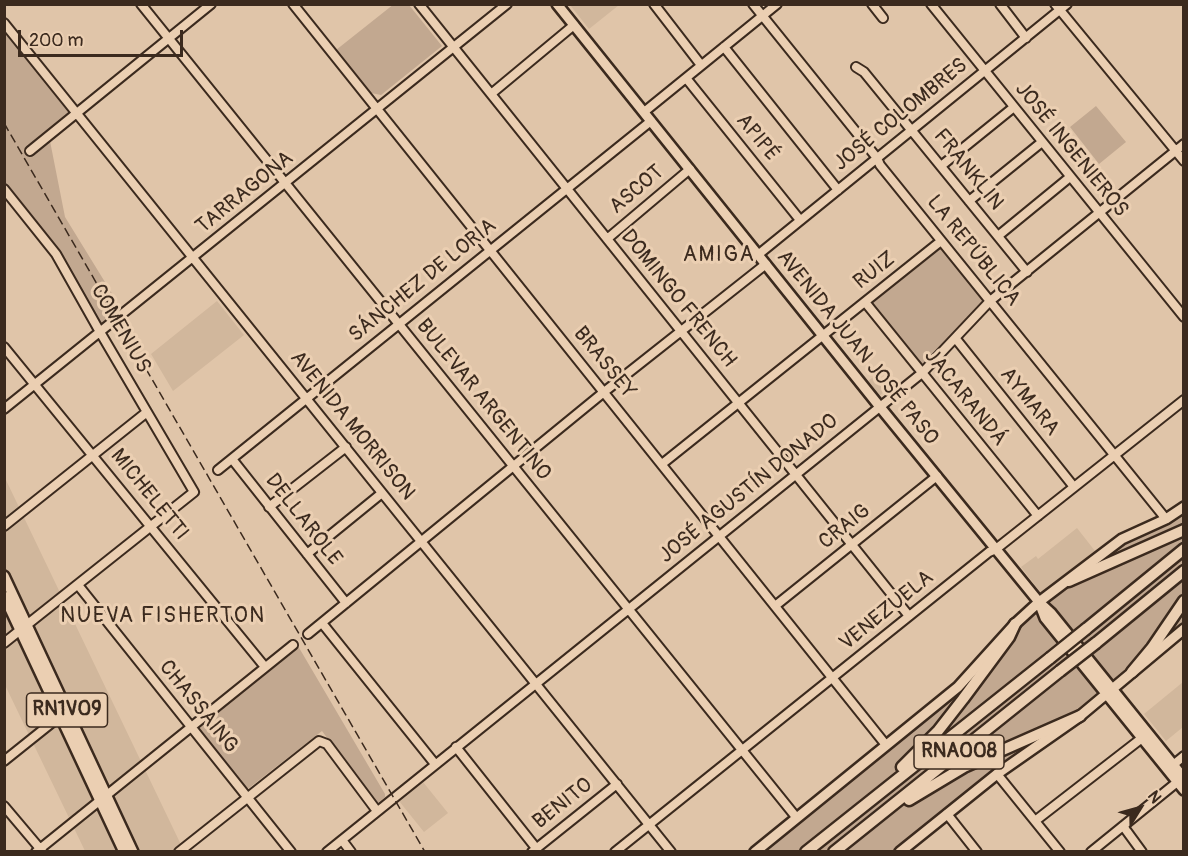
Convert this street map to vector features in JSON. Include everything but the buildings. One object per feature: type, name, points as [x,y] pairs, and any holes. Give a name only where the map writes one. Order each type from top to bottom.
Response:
[{"type":"highway","points":[[1069,581],[1184,530]]},
{"type":"highway","name":"RNA008","points":[[806,852],[1184,549]]},
{"type":"highway","name":"RNA008","points":[[834,852],[1184,571]]},
{"type":"highway","points":[[1132,672],[1152,648],[1184,601]]},
{"type":"highway","points":[[872,797],[938,731],[1001,647],[1015,624]]},
{"type":"highway","points":[[858,832],[964,767],[1080,716]]},
{"type":"main road","name":"AVENIDA JUAN JOSÉ PASO","points":[[557,4],[879,407],[1039,602],[1045,618],[1173,765],[1182,782]]},
{"type":"main road","points":[[755,852],[958,687],[1015,624],[1039,602],[1122,539],[1166,519],[1184,507]]},
{"type":"main road","name":"RN1V09","points":[[4,576],[24,628],[64,714],[103,797],[133,852]]},
{"type":"main road","name":"RN1V09","points":[[4,596],[24,628]]},
{"type":"main road","points":[[901,851],[997,774],[1080,716],[1184,629]]},
{"type":"main road","name":"AVENIDA JUAN JOSÉ PASO","points":[[1109,692],[1142,738],[1182,782]]},
{"type":"main road","name":"RN1V09","points":[[103,797],[124,852]]},
{"type":"street","name":"BULEVAR ARGENTINO","points":[[141,4],[796,817]]},
{"type":"street","points":[[30,151],[212,4]]},
{"type":"street","name":"BRASSEY","points":[[293,4],[886,745]]},
{"type":"street","name":"DOMINGO FRENCH","points":[[419,4],[909,616]]},
{"type":"street","name":"TARRAGONA","points":[[4,409],[507,4]]},
{"type":"street","points":[[654,4],[701,65]]},
{"type":"street","name":"LA REPÚBLICA","points":[[753,4],[1166,519]]},
{"type":"street","points":[[644,112],[777,4]]},
{"type":"street","points":[[872,4],[883,18]]},
{"type":"street","name":"JOSÉ INGENIEROS","points":[[931,4],[1184,317]]},
{"type":"street","points":[[1000,4],[1026,38]]},
{"type":"street","name":"JOSÉ COLOMBRES","points":[[759,254],[1026,38],[1058,7],[1067,4]]},
{"type":"street","points":[[1058,7],[1184,161]]},
{"type":"street","name":"AVENIDA MORRISON","points":[[4,23],[671,852]]},
{"type":"street","points":[[491,94],[574,25]]},
{"type":"street","points":[[724,47],[838,190]]},
{"type":"street","name":"FRANKLIN","points":[[856,66],[864,72],[1027,272]]},
{"type":"street","name":"APIPÉ","points":[[686,78],[800,220]]},
{"type":"street","points":[[941,166],[1014,107]]},
{"type":"street","name":"SÁNCHEZ DE LORIA","points":[[218,470],[651,121]]},
{"type":"street","points":[[969,201],[1042,142]]},
{"type":"street","name":"JOSÉ AGUSTÍN DONADO","points":[[327,852],[922,373],[990,301],[1184,144]]},
{"type":"street","name":"ASCOT","points":[[607,239],[690,169]]},
{"type":"street","points":[[998,236],[1070,177]]},
{"type":"street","name":"COMENIUS","points":[[4,189],[56,254],[194,492],[151,527]]},
{"type":"street","name":"RUIZ","points":[[662,464],[941,241]]},
{"type":"street","points":[[308,634],[604,392],[766,264]]},
{"type":"street","name":"JACARANDÁ","points":[[865,302],[1038,516]]},
{"type":"street","name":"AYMARA","points":[[956,339],[1074,487]]},
{"type":"street","name":"MICHELETTI","points":[[4,347],[265,667]]},
{"type":"street","name":"VENEZUELA","points":[[615,852],[989,552],[996,549],[1184,400]]},
{"type":"street","points":[[4,526],[147,412]]},
{"type":"street","points":[[269,507],[346,447]]},
{"type":"street","name":"DELLAROLE","points":[[232,459],[346,603]]},
{"type":"street","name":"CRAIG","points":[[775,606],[937,476]]},
{"type":"street","points":[[307,554],[382,493]]},
{"type":"street","points":[[4,643],[151,527]]},
{"type":"street","name":"CHASSAING","points":[[78,585],[291,852]]},
{"type":"street","points":[[322,623],[435,764]]},
{"type":"street","points":[[4,806],[39,851],[190,726],[293,645]]},
{"type":"street","points":[[4,761],[64,714]]},
{"type":"street","points":[[1035,821],[1142,738]]},
{"type":"street","points":[[179,852],[320,741],[327,744],[377,811]]},
{"type":"street","points":[[456,747],[534,850]]},
{"type":"street","points":[[1173,765],[1184,756]]},
{"type":"street","points":[[997,774],[1060,852]]},
{"type":"street","points":[[1091,852],[1182,782]]},
{"type":"street","name":"BENITO","points":[[534,850],[617,784]]},
{"type":"street","points":[[947,814],[977,852]]},
{"type":"street","points":[[1123,826],[1142,852]]},
{"type":"street","points":[[342,840],[351,852]]},
{"type":"shaded area","points":[[394,4],[409,5],[442,46],[381,95],[371,93],[336,50]]},
{"type":"shaded area","points":[[570,5],[619,5],[589,29]]},
{"type":"shaded area","points":[[5,23],[77,114],[49,136],[65,217],[124,313],[100,332],[56,254],[5,189]]},
{"type":"shaded area","points":[[1096,106],[1126,142],[1099,164],[1070,127]]},
{"type":"shaded area","points":[[939,246],[952,255],[985,298],[986,303],[925,366],[916,363],[872,308],[870,302]]},
{"type":"shaded area","points":[[217,301],[244,335],[173,391],[151,354]]},
{"type":"shaded area","points":[[876,375],[888,389],[879,396],[868,381]]},
{"type":"shaded area","name":"NUEVA FISHERTON","points":[[5,478],[184,851],[85,851],[5,685]]},
{"type":"shaded area","points":[[1183,507],[1183,629],[900,851],[755,852],[929,712],[1015,624],[1122,539]]},
{"type":"shaded area","points":[[1077,528],[1095,551],[1041,593],[1021,567],[1036,556],[1038,559]]},
{"type":"shaded area","points":[[298,646],[385,794],[379,802],[375,802],[322,731],[249,788],[246,788],[197,726]]},
{"type":"shaded area","points":[[1183,682],[1183,727],[1166,741],[1144,714]]},
{"type":"shaded area","points":[[423,782],[448,813],[424,832],[399,801]]},
{"type":"railway","points":[[4,123],[425,852]]},
{"type":"district","name":"AMIGA","points":[[719,255]]},
{"type":"district","name":"NUEVA FISHERTON","points":[[163,616]]}]
